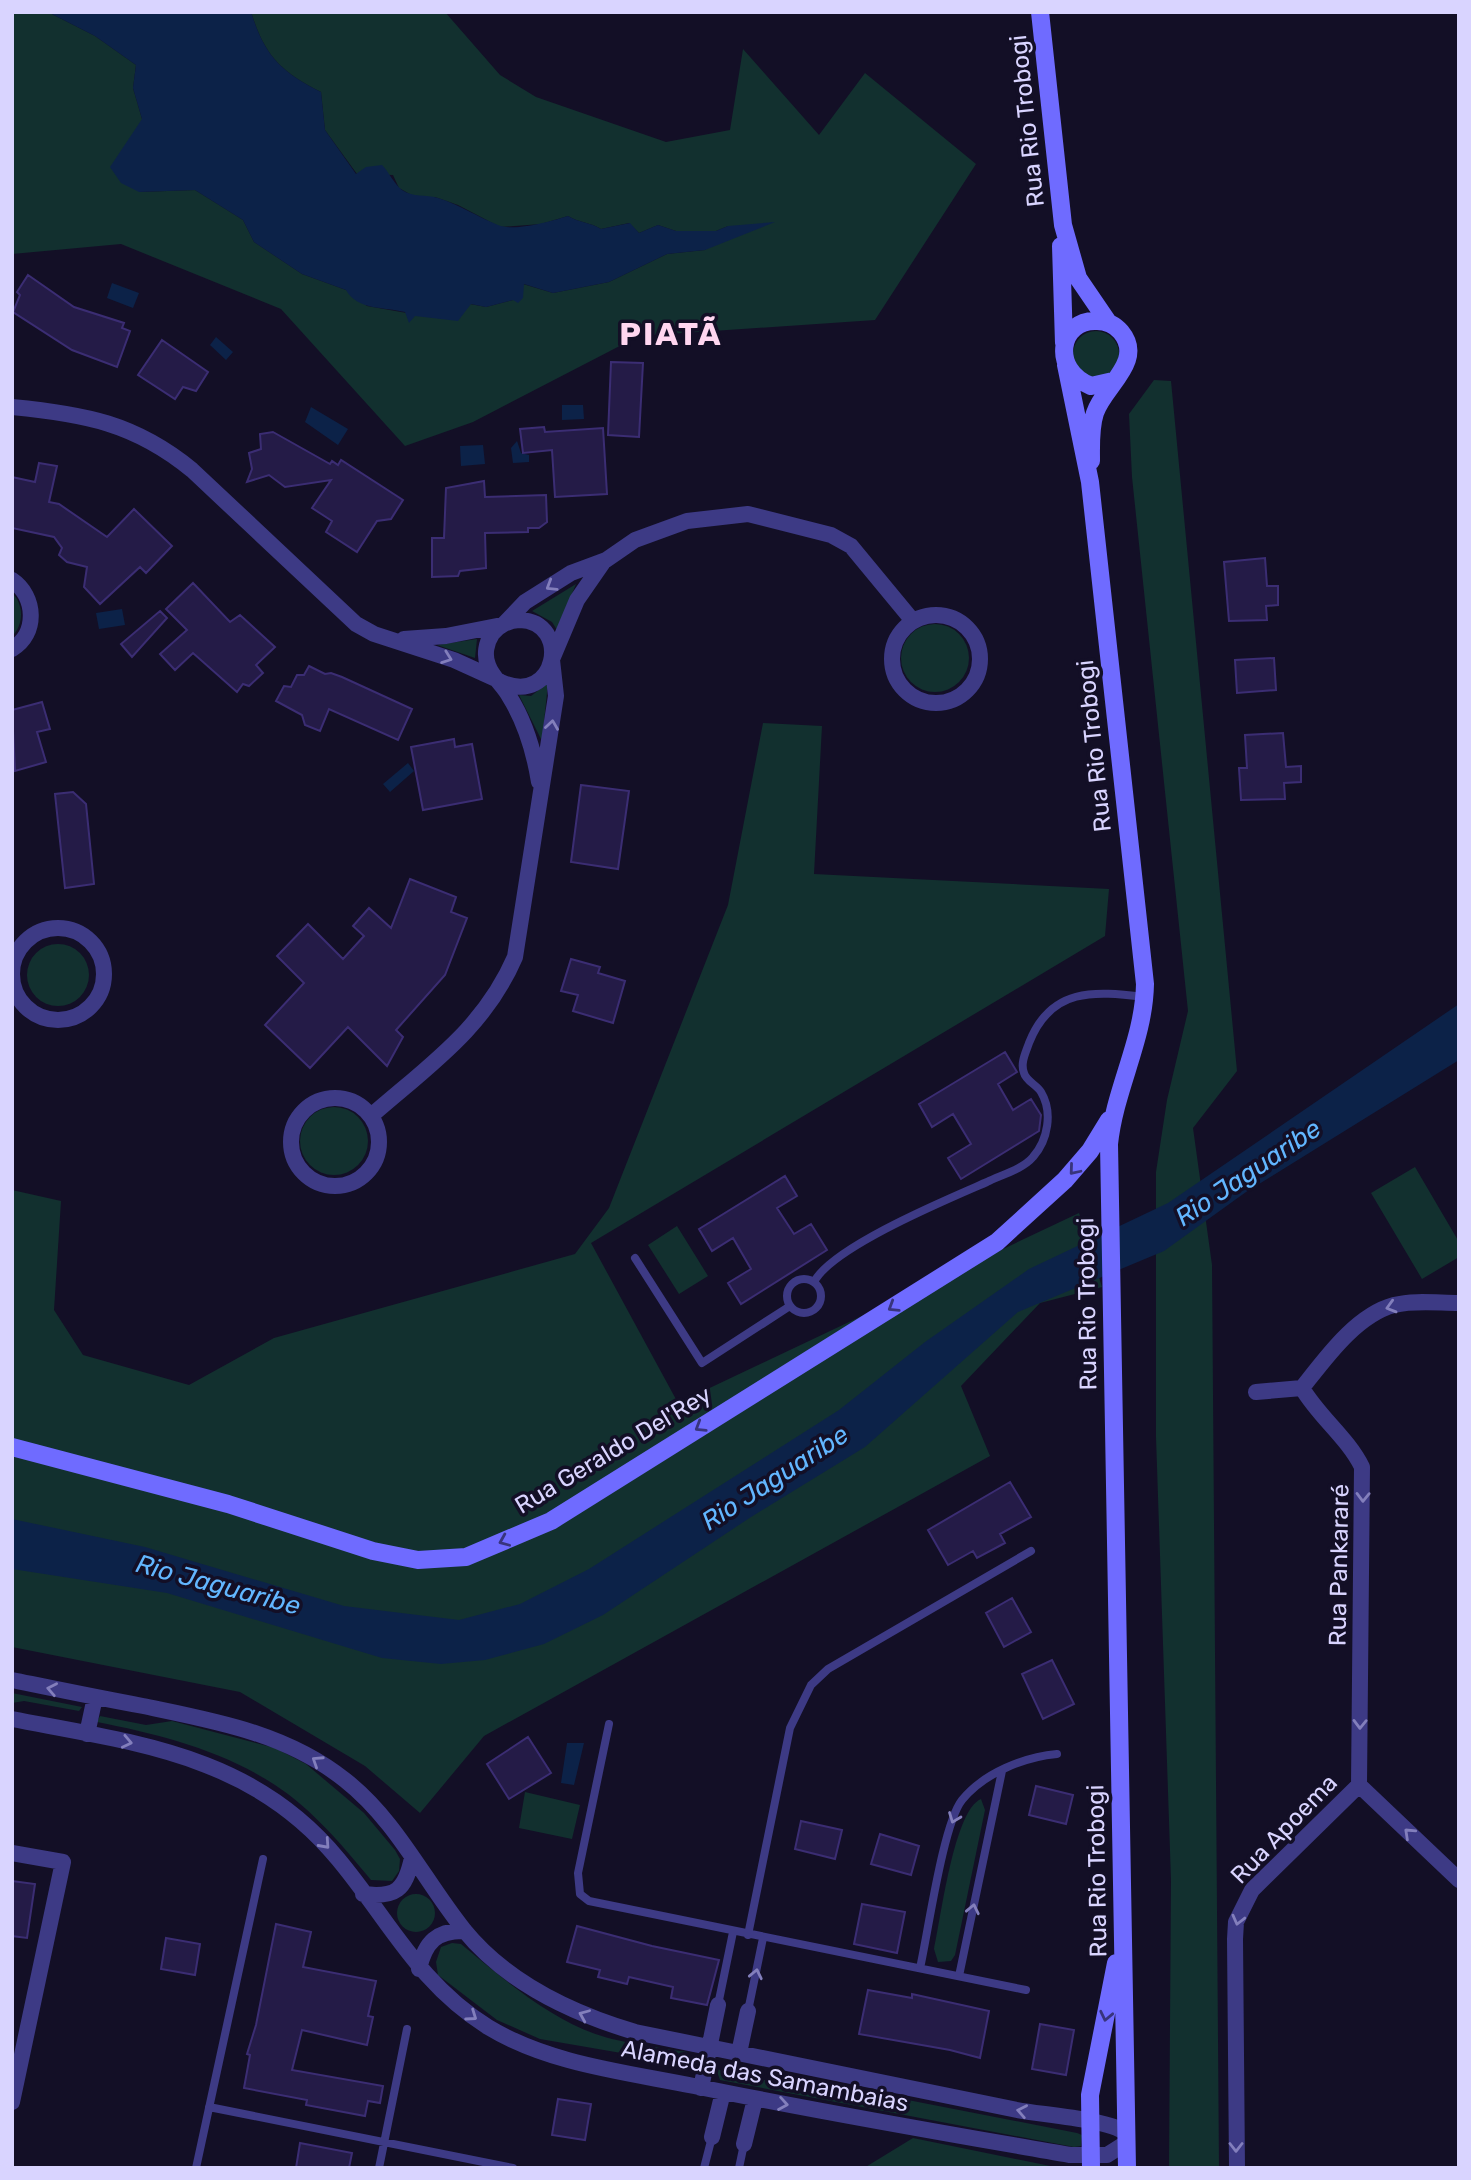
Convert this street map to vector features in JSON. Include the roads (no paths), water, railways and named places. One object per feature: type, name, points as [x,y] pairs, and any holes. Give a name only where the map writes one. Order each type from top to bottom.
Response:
[{"type":"main road","name":"Rua Rio Trobogi","points":[[1040,12],[1063,225],[1064,345]]},
{"type":"main road","name":"Rua Rio Trobogi","points":[[1063,225],[1078,278],[1108,323]]},
{"type":"main road","points":[[1095,320],[1108,323],[1122,333],[1129,352],[1121,374],[1112,381],[1091,386],[1071,375],[1066,365],[1064,345],[1070,333],[1081,324],[1095,320]]},
{"type":"main road","name":"Rua Rio Trobogi","points":[[1066,365],[1090,482],[1144,997],[1138,1036],[1112,1115],[1109,1205],[1126,2168]]},
{"type":"main road","name":"Rua Rio Trobogi","points":[[1090,482],[1094,415],[1112,381]]},
{"type":"main road","name":"Rua Geraldo Del'Rey","points":[[12,1447],[228,1504],[373,1551],[418,1560],[466,1557],[551,1521],[997,1242],[1065,1180],[1090,1151],[1112,1115]]},
{"type":"main road","points":[[1090,2162],[1089,2122],[1094,2072],[1123,1925]]},
{"type":"street","points":[[12,407],[81,415],[141,435],[167,450],[356,624],[373,634],[454,660],[499,681],[522,688],[532,685],[548,671],[577,600],[606,559]]},
{"type":"street","points":[[540,789],[531,742],[486,662],[486,652],[494,632],[525,602],[571,573],[606,559],[635,540],[687,521],[748,514],[780,520],[831,535],[851,546],[913,621]]},
{"type":"street","points":[[12,580],[29,599],[32,616],[28,633],[12,649]]},
{"type":"street","points":[[929,615],[946,615],[962,622],[974,635],[980,651],[980,669],[972,684],[960,696],[944,703],[926,702],[911,695],[899,683],[892,667],[893,649],[900,633],[913,621],[929,615]]},
{"type":"street","points":[[371,1116],[460,1038],[501,990],[515,957],[522,926],[540,789],[547,764],[556,695],[552,645],[539,626],[516,620],[446,636],[394,640]]},
{"type":"street","points":[[12,945],[61,928],[75,931],[87,938],[103,962],[102,991],[83,1013],[63,1020],[42,1018],[12,1009]]},
{"type":"street","points":[[33,936],[21,947],[14,962],[12,979],[22,1002],[42,1018]]},
{"type":"street","points":[[333,1098],[347,1100],[371,1116],[378,1136],[376,1157],[358,1180],[344,1185],[323,1184],[304,1174],[296,1162],[292,1133],[297,1120],[313,1105],[333,1098]]},
{"type":"street","points":[[1256,1392],[1302,1388],[1364,1321],[1378,1311],[1411,1303],[1459,1303]]},
{"type":"street","name":"Rua Pankararé","points":[[1302,1388],[1317,1412],[1354,1453],[1362,1467],[1359,1786]]},
{"type":"street","name":"Alameda das Samambaias","points":[[12,1681],[227,1723],[294,1746],[346,1780],[372,1805],[465,1931],[525,1983],[588,2018],[635,2032],[1114,2125],[1126,2138],[1107,2155],[1090,2162],[1070,2155],[701,2088],[561,2058],[525,2046],[490,2028],[459,2006],[419,1969],[318,1836],[292,1810],[262,1790],[230,1773],[194,1759],[12,1719]]},
{"type":"street","points":[[88,1734],[96,1697]]},
{"type":"street","name":"Rua Apoema","points":[[1237,2168],[1236,1922],[1252,1890],[1359,1786],[1459,1880]]},
{"type":"street","points":[[12,1853],[64,1862],[12,2102]]},
{"type":"street","points":[[363,1894],[389,1895],[397,1891],[409,1873],[412,1858]]},
{"type":"street","points":[[419,1969],[429,1942],[439,1934],[465,1931]]},
{"type":"street","points":[[701,2088],[718,2005]]},
{"type":"street","name":"Alameda das Samambaias","points":[[739,2053],[748,2011]]},
{"type":"street","points":[[712,2137],[723,2092]]},
{"type":"street","points":[[744,2144],[755,2099]]},
{"type":"lane","points":[[814,1282],[818,1273],[833,1261],[895,1223],[1033,1158],[1047,1131],[1048,1112],[1041,1092],[1024,1076],[1023,1065],[1031,1037],[1044,1015],[1066,998],[1081,995],[1144,997]]},
{"type":"lane","points":[[635,1258],[702,1363],[790,1306]]},
{"type":"lane","points":[[808,1279],[814,1282],[821,1293],[819,1306],[807,1313],[790,1306],[788,1293],[795,1282],[808,1279]]},
{"type":"lane","points":[[748,1935],[790,1728],[811,1685],[828,1669],[1031,1551]]},
{"type":"lane","points":[[609,1724],[578,1873],[580,1894],[600,1905],[1026,1990]]},
{"type":"lane","points":[[920,1968],[953,1816],[972,1790],[1002,1771],[1028,1758],[1057,1754]]},
{"type":"lane","points":[[959,1976],[1002,1771]]},
{"type":"lane","points":[[196,2168],[263,1859]]},
{"type":"lane","points":[[718,2005],[733,1932]]},
{"type":"lane","points":[[748,2011],[763,1938]]},
{"type":"lane","points":[[379,2168],[407,2029]]},
{"type":"lane","points":[[209,2107],[513,2168]]},
{"type":"lane","points":[[704,2168],[712,2137]]},
{"type":"lane","points":[[739,2168],[744,2144]]},
{"type":"water","points":[[48,12],[251,12],[262,40],[276,61],[295,77],[321,92],[325,130],[356,174],[366,167],[382,165],[402,190],[446,201],[498,225],[523,227],[568,216],[601,229],[630,223],[639,233],[658,225],[676,231],[716,231],[728,226],[775,222],[705,250],[667,254],[609,282],[553,293],[524,284],[523,298],[518,303],[513,300],[486,307],[471,304],[458,321],[415,316],[409,323],[405,312],[372,307],[357,301],[346,290],[302,274],[254,242],[243,220],[195,190],[139,192],[121,183],[110,167],[142,119],[133,88],[136,65],[95,36]]},
{"type":"water","points":[[112,283],[139,293],[133,308],[107,298]]},
{"type":"water","points":[[216,337],[233,352],[226,360],[210,345]]},
{"type":"water","points":[[562,405],[583,405],[584,419],[562,420]]},
{"type":"water","points":[[311,407],[348,429],[338,445],[305,422]]},
{"type":"water","points":[[517,441],[521,453],[529,455],[529,462],[513,463],[511,448]]},
{"type":"water","points":[[483,445],[485,464],[461,466],[460,446]]},
{"type":"water","points":[[122,609],[125,625],[99,629],[96,613]]},
{"type":"water","points":[[408,763],[414,771],[390,792],[383,784]]},
{"type":"water","name":"Rio Jaguaribe","points":[[1459,1004],[1459,1060],[1246,1192],[1164,1251],[1018,1312],[865,1447],[751,1517],[603,1615],[544,1644],[485,1660],[441,1664],[382,1658],[167,1593],[12,1569],[12,1519],[145,1547],[344,1606],[459,1620],[520,1604],[589,1569],[839,1410],[925,1342],[1029,1269],[1168,1203]]},
{"type":"water","points":[[567,1743],[584,1743],[574,1785],[561,1783]]},
{"type":"district","name":"PIATÃ","points":[[671,334]]}]
